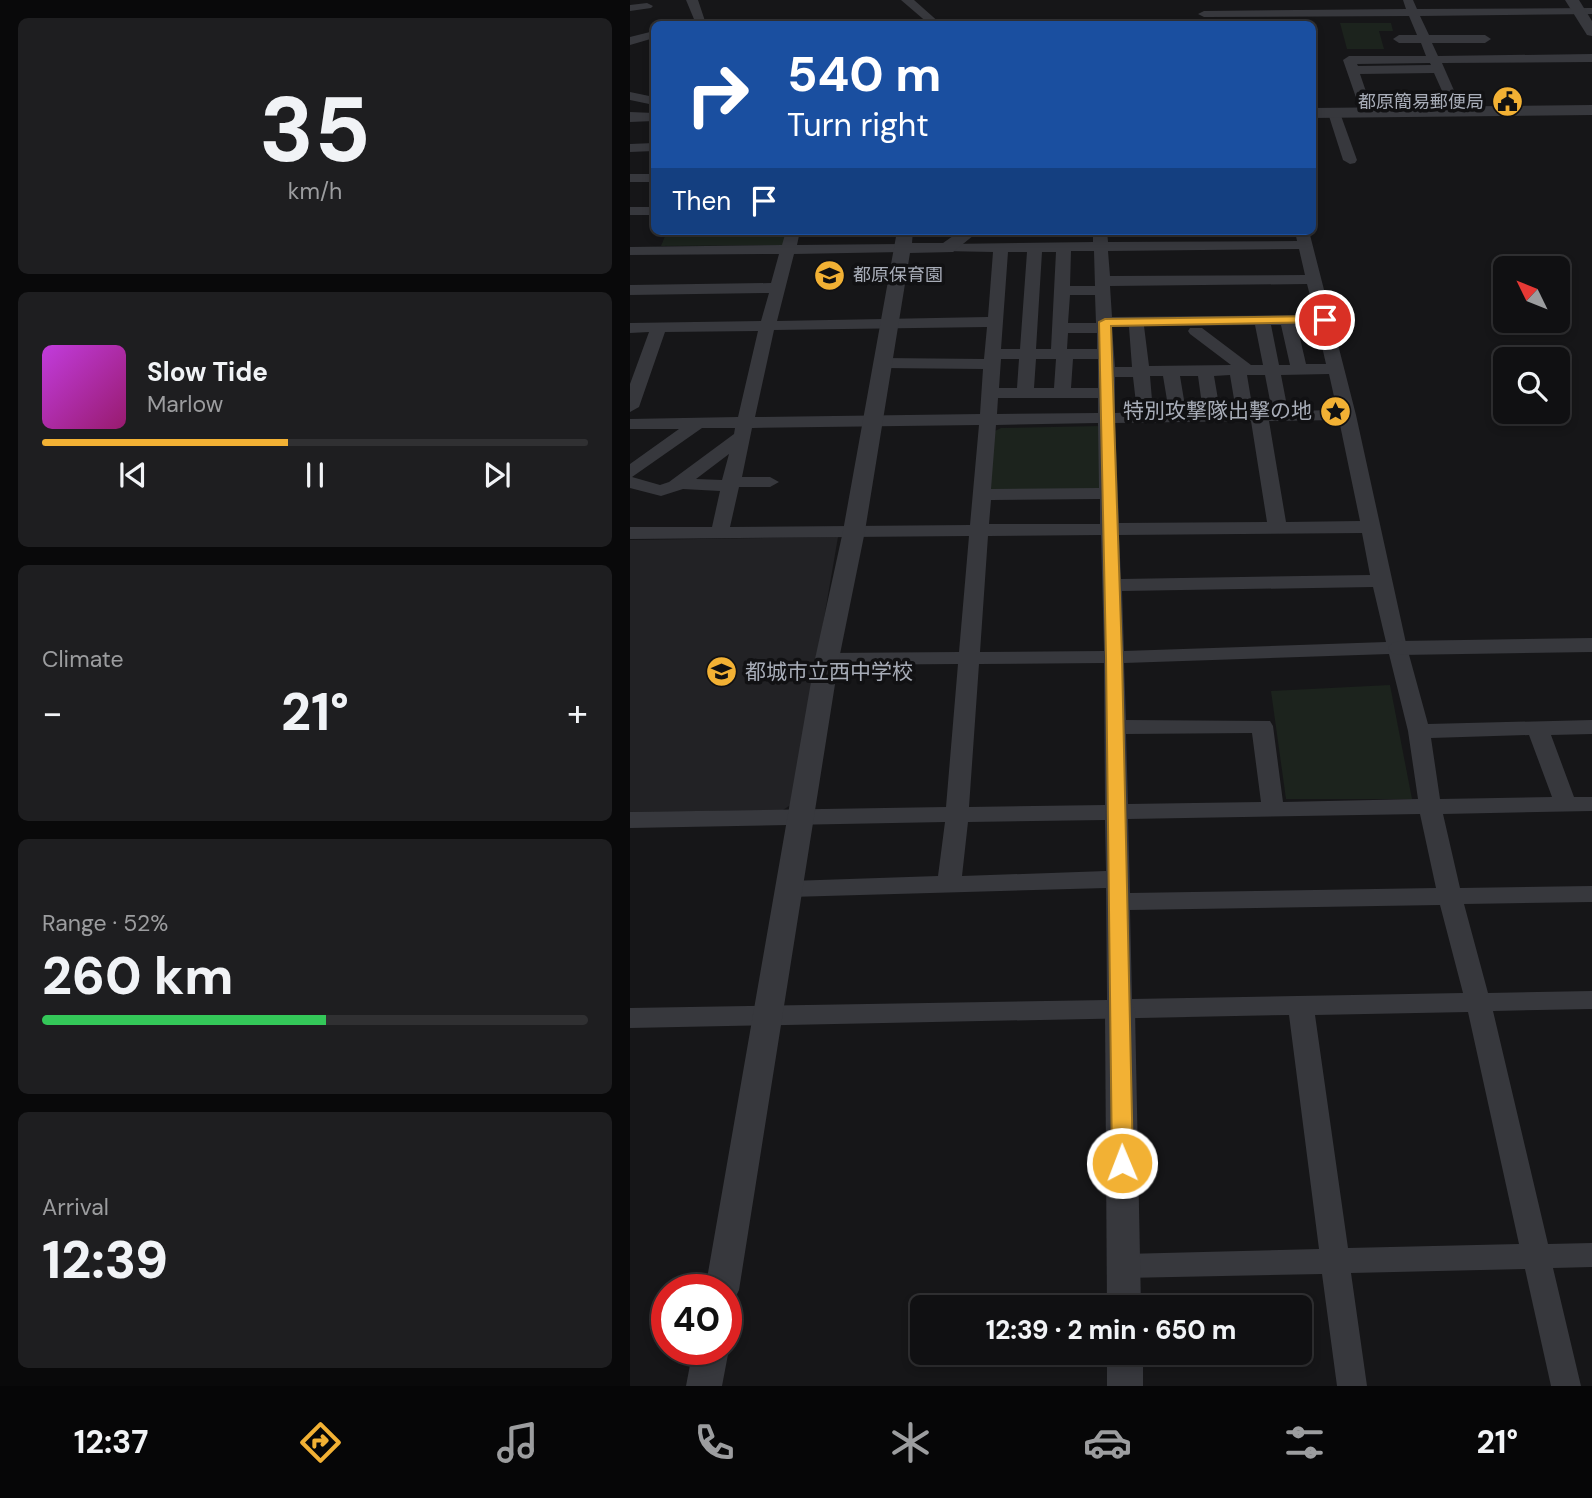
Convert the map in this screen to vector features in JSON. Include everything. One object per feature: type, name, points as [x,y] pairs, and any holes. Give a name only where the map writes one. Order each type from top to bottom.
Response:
[{"type":"street","points":[[692,0],[700,21]]},
{"type":"street","points":[[908,0],[932,21]]},
{"type":"street","points":[[1252,0],[1256,17]]},
{"type":"street","points":[[1204,14],[1256,17],[1463,2]]},
{"type":"street","points":[[1410,5],[1581,8],[1592,32]]},
{"type":"street","points":[[1410,5],[1457,111]]},
{"type":"street","points":[[630,8],[647,6]]},
{"type":"street","points":[[630,41],[651,36]]},
{"type":"street","points":[[1398,40],[1485,38]]},
{"type":"street","points":[[1367,112],[1349,60],[1435,64],[1592,58]]},
{"type":"street","points":[[630,96],[651,99]]},
{"type":"street","points":[[1316,113],[1592,110]]},
{"type":"street","points":[[1334,113],[1350,160]]},
{"type":"street","points":[[630,117],[651,117]]},
{"type":"street","points":[[632,151],[651,148]]},
{"type":"street","points":[[630,178],[651,178]]},
{"type":"street","points":[[630,211],[651,211]]},
{"type":"street","points":[[653,250],[659,235]]},
{"type":"street","points":[[720,531],[767,327],[792,235]]},
{"type":"street","points":[[947,248],[965,235]]},
{"type":"street","points":[[1067,235],[1092,249]]},
{"type":"street","points":[[1098,235],[1092,249],[1103,286],[1107,393],[1112,414],[1109,493],[1124,1295]]},
{"type":"street","points":[[630,251],[787,250],[904,239],[947,248],[1092,249],[1204,240],[1303,238],[1346,409],[1368,527],[1419,731],[1430,807],[1450,897],[1478,1002],[1566,1386]]},
{"type":"street","points":[[725,1274],[766,1016],[782,945],[827,660],[854,531],[904,239]]},
{"type":"street","points":[[1001,249],[1017,268],[1010,318],[1029,354],[1025,393]]},
{"type":"street","points":[[949,885],[993,359],[1010,318],[1017,268],[1035,249]]},
{"type":"street","points":[[1062,393],[1060,322],[1064,249]]},
{"type":"street","points":[[1017,268],[1063,268]]},
{"type":"street","points":[[1015,291],[1103,286],[1180,287],[1314,279]]},
{"type":"street","points":[[630,290],[778,288]]},
{"type":"street","points":[[630,328],[891,324],[1010,318],[1105,325],[1136,322],[1189,326],[1262,320],[1325,320]]},
{"type":"street","points":[[1262,320],[1280,410]]},
{"type":"street","points":[[1288,320],[1299,369]]},
{"type":"street","points":[[1136,322],[1145,412]]},
{"type":"street","points":[[1189,326],[1243,370],[1277,527]]},
{"type":"street","points":[[1189,326],[1212,412]]},
{"type":"street","points":[[630,407],[637,371],[659,328]]},
{"type":"street","points":[[883,363],[993,359],[1029,354],[1106,354]]},
{"type":"street","points":[[1107,372],[1335,369]]},
{"type":"street","points":[[1171,371],[1177,412]]},
{"type":"street","points":[[990,393],[1107,393]]},
{"type":"street","points":[[630,424],[697,424],[745,429],[872,420],[988,419],[1145,412],[1251,413],[1285,407],[1346,409]]},
{"type":"street","points":[[1112,414],[1346,409]]},
{"type":"street","points":[[630,472],[639,457],[697,424]]},
{"type":"street","points":[[674,487],[745,429]]},
{"type":"street","points":[[630,482],[661,491],[681,484],[770,482]]},
{"type":"street","points":[[981,495],[1109,493]]},
{"type":"street","points":[[630,533],[1368,527]]},
{"type":"street","points":[[1112,585],[1382,581]]},
{"type":"street","points":[[827,660],[1114,657],[1592,645]]},
{"type":"street","points":[[1115,727],[1262,726],[1273,808]]},
{"type":"street","points":[[1419,731],[1592,727]]},
{"type":"street","points":[[1538,729],[1566,804]]},
{"type":"street","points":[[630,820],[1592,804]]},
{"type":"street","points":[[790,889],[949,885],[1450,897],[1592,894]]},
{"type":"street","points":[[630,1018],[1592,1000]]},
{"type":"street","points":[[1301,1006],[1352,1386]]},
{"type":"street","points":[[1124,1266],[1592,1255]]},
{"type":"street","points":[[704,1386],[708,1365]]},
{"type":"street","points":[[1125,1365],[1125,1386]]},
{"type":"shaded area","points":[[1340,23],[1391,23],[1393,31],[1379,31],[1384,49],[1347,49]]},
{"type":"shaded area","points":[[665,235],[787,235],[784,245],[661,246]]},
{"type":"shaded area","points":[[1101,426],[1103,491],[990,493],[993,432],[1001,428]]},
{"type":"shaded area","name":"都城市立西中学校","points":[[838,537],[792,804],[783,810],[630,812],[630,540]]},
{"type":"shaded area","points":[[1390,685],[1412,799],[1286,799],[1271,691]]},
{"type":"place","name":"都原簡易郵便局","points":[[1507,102]]},
{"type":"place","name":"都原保育園","points":[[830,275]]},
{"type":"place","name":"特別攻撃隊出撃の地","points":[[1335,411]]},
{"type":"place","name":"都城市立西中学校","points":[[722,672]]},
{"type":"route","points":[[1122,1163],[1114,657],[1105,322],[1325,320]]}]
